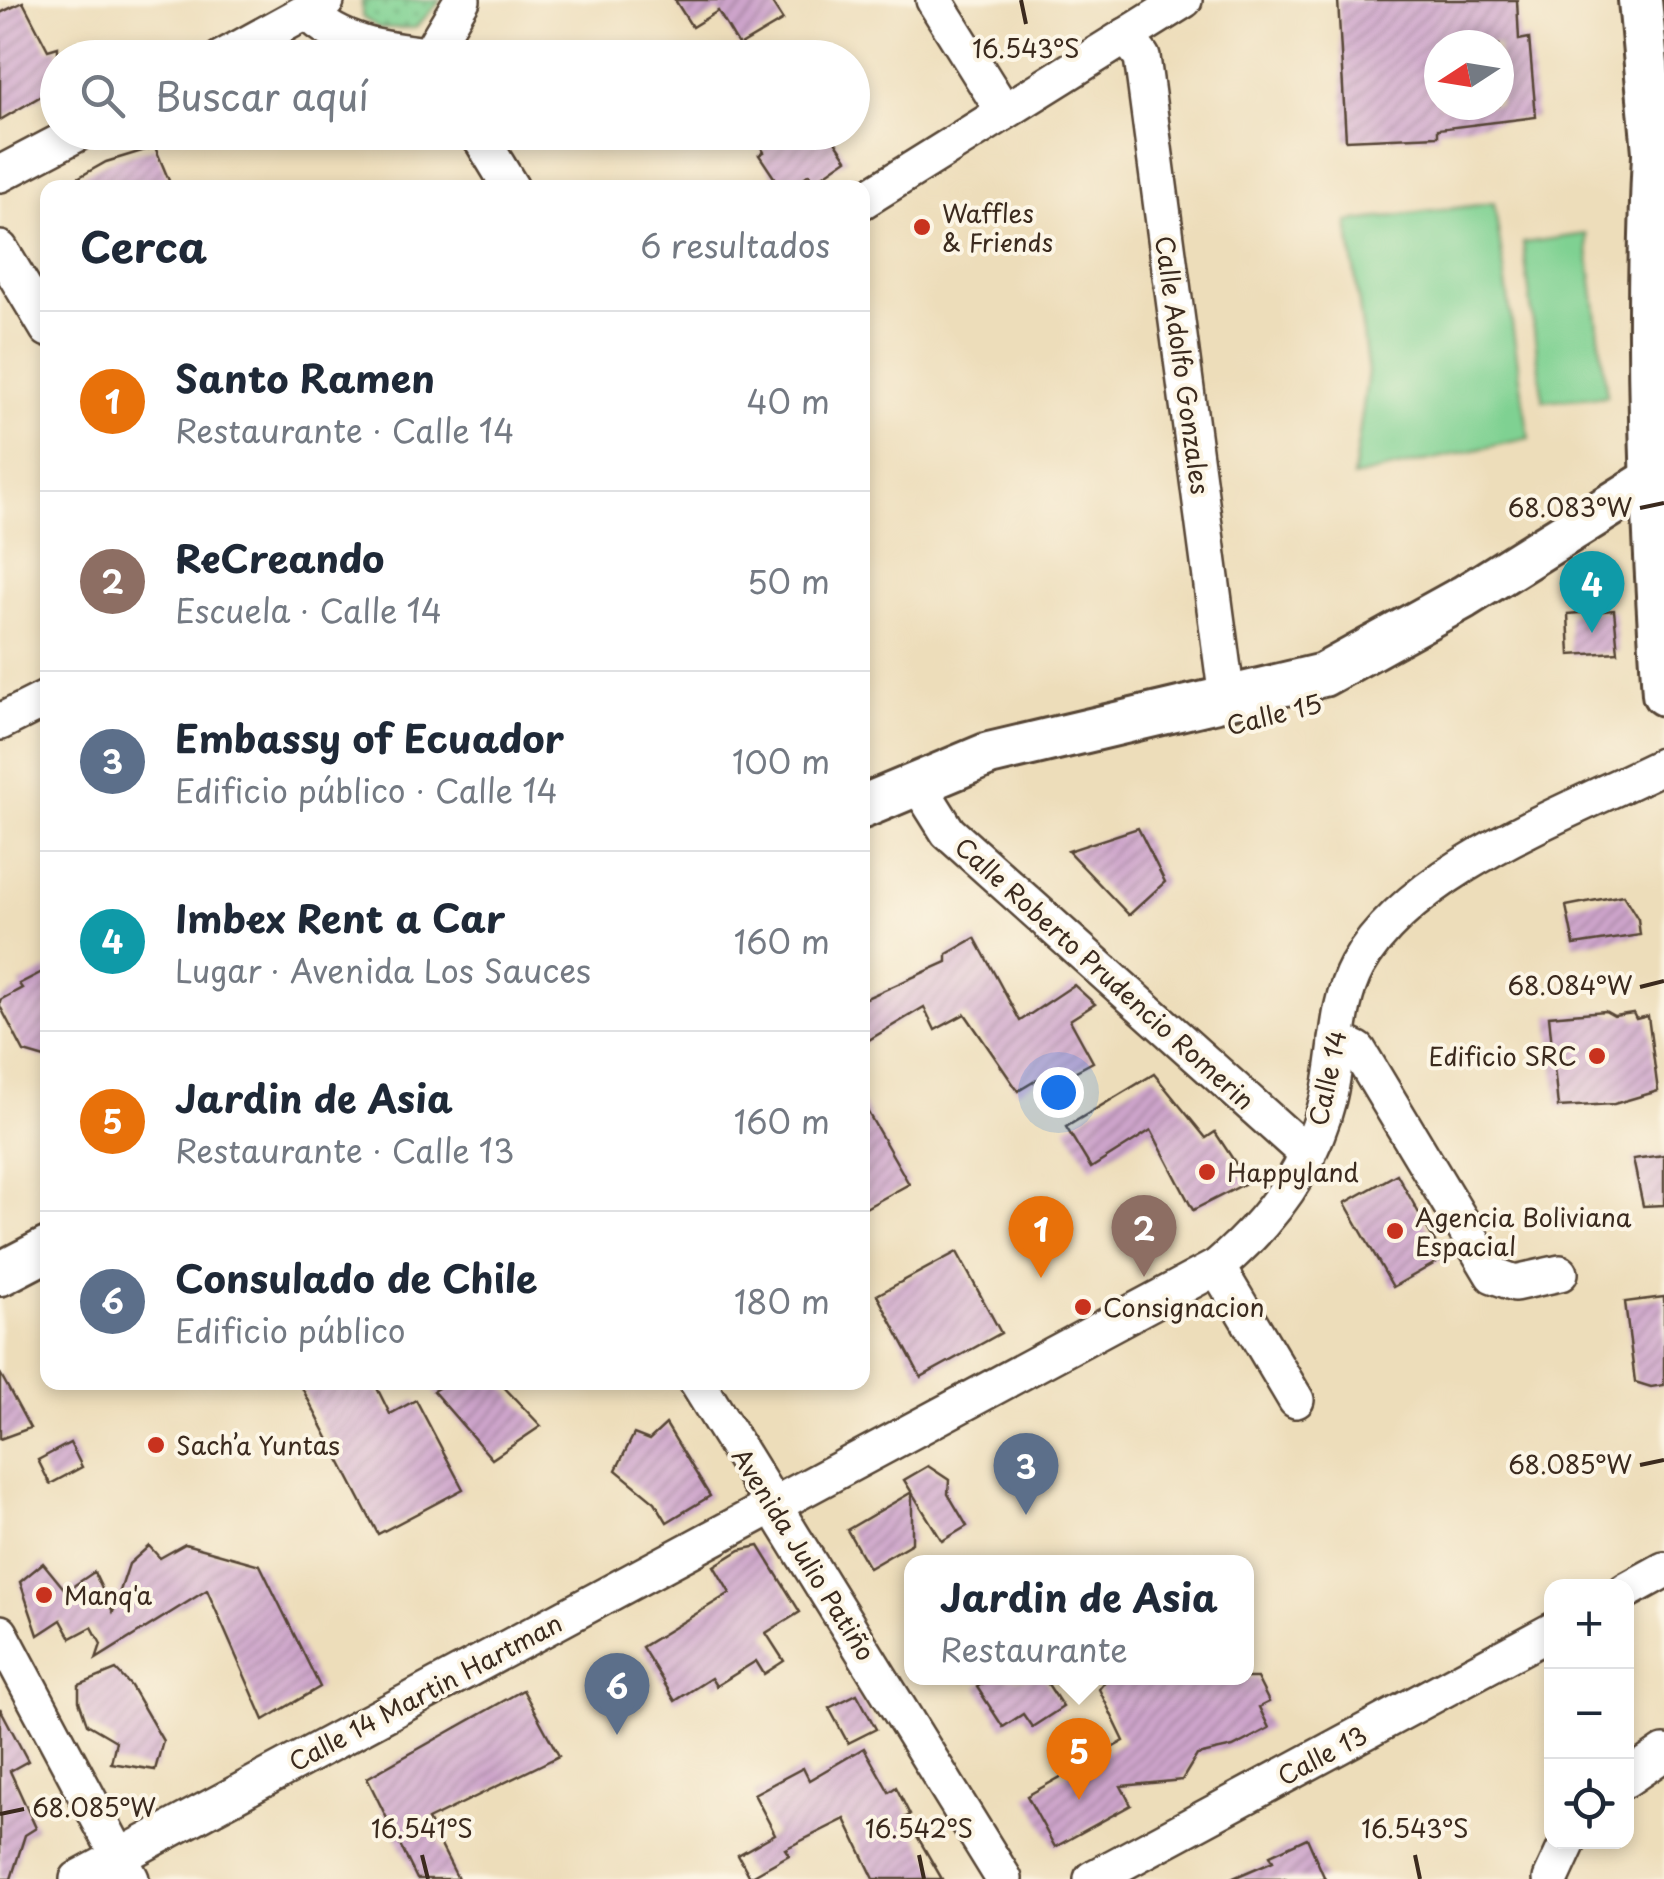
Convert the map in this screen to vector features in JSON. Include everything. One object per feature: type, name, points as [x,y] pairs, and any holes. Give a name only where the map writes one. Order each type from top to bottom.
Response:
[{"type":"street","points":[[439,40],[462,0]]},
{"type":"street","points":[[934,0],[1004,112]]},
{"type":"street","points":[[870,197],[1184,0]]},
{"type":"street","points":[[1640,0],[1664,240]]},
{"type":"street","points":[[255,40],[318,6],[327,32],[356,40]]},
{"type":"street","name":"Calle Adolfo Gonzales","points":[[1126,36],[1142,57],[1230,712]]},
{"type":"street","points":[[0,174],[46,150]]},
{"type":"street","points":[[488,150],[506,180]]},
{"type":"street","points":[[1654,155],[1646,302],[1658,494],[1664,694]]},
{"type":"street","points":[[0,249],[40,316]]},
{"type":"street","name":"Calle 15","points":[[870,828],[922,792],[988,754],[1230,712],[1303,710],[1370,683],[1658,494]]},
{"type":"street","points":[[0,722],[40,702]]},
{"type":"street","name":"Calle 14","points":[[774,1505],[1217,1266],[1250,1239],[1308,1155],[1328,1099],[1343,1002],[1356,967],[1378,935],[1412,900],[1473,860],[1664,765]]},
{"type":"street","name":"Calle 15","points":[[870,804],[922,792]]},
{"type":"street","name":"Calle Roberto Prudencio Romerin","points":[[922,792],[948,832],[1308,1155]]},
{"type":"street","points":[[1337,1040],[1358,1050],[1492,1276],[1515,1282],[1560,1272]]},
{"type":"street","points":[[0,1248],[40,1228]]},
{"type":"street","points":[[0,1274],[40,1253]]},
{"type":"street","points":[[1217,1266],[1296,1400]]},
{"type":"street","name":"Avenida Julio Patiño","points":[[702,1390],[1004,1879]]},
{"type":"street","name":"Calle 14 Martin Hartman","points":[[78,1879],[125,1868],[774,1505]]},
{"type":"street","points":[[1634,1587],[1664,1570]]},
{"type":"street","points":[[0,1633],[125,1868]]},
{"type":"street","name":"Calle 13","points":[[1092,1879],[1544,1635]]},
{"type":"street","points":[[1634,1774],[1664,1754]]},
{"type":"street","points":[[1552,1879],[1565,1849]]},
{"type":"green space","points":[[362,0],[441,0],[415,28],[379,28],[362,17]]},
{"type":"green space","points":[[1494,203],[1529,438],[1353,477],[1368,372],[1348,222]]},
{"type":"green space","points":[[1586,234],[1607,396],[1543,401],[1523,243]]},
{"type":"building","points":[[675,0],[770,0],[783,20],[749,40],[735,40],[718,11],[692,27]]},
{"type":"building","points":[[1338,0],[1517,0],[1519,40],[1529,38],[1536,117],[1514,120],[1514,30],[1424,30],[1424,120],[1512,120],[1438,129],[1438,136],[1346,140]]},
{"type":"building","points":[[23,2],[43,40],[40,97],[0,120],[0,13]]},
{"type":"building","points":[[156,150],[169,180],[74,180],[106,162]]},
{"type":"building","points":[[841,150],[847,159],[817,180],[809,174],[801,180],[776,180],[759,155]]},
{"type":"building","points":[[1614,610],[1618,652],[1570,655],[1568,614]]},
{"type":"building","points":[[1138,828],[1165,882],[1129,915],[1068,851]]},
{"type":"building","points":[[1623,895],[1638,919],[1640,935],[1574,945],[1566,906]]},
{"type":"building","points":[[975,938],[1020,1021],[1074,985],[1095,1004],[1070,1020],[1093,1062],[1055,1082],[1045,1075],[1018,1091],[965,1014],[935,1030],[924,1007],[870,1039],[870,996],[947,962],[947,954]]},
{"type":"building","points":[[40,973],[40,1057],[24,1052],[0,1006],[0,1000],[22,988],[19,984]]},
{"type":"building","name":"Edificio SRC","points":[[1605,1011],[1614,1016],[1633,1013],[1636,1019],[1648,1016],[1658,1091],[1614,1104],[1558,1107],[1549,1016]]},
{"type":"building","points":[[1154,1074],[1206,1138],[1215,1132],[1248,1182],[1193,1210],[1151,1130],[1091,1168],[1066,1127]]},
{"type":"building","points":[[870,1116],[909,1184],[870,1206]]},
{"type":"building","points":[[1664,1155],[1664,1205],[1643,1206],[1633,1159]]},
{"type":"building","name":"Agencia Boliviana Espacial","points":[[1397,1174],[1444,1258],[1393,1287],[1345,1203]]},
{"type":"building","points":[[957,1252],[1001,1333],[921,1377],[877,1295]]},
{"type":"building","points":[[1664,1297],[1664,1385],[1651,1387],[1635,1382],[1625,1302]]},
{"type":"building","points":[[0,1373],[30,1428],[0,1439]]},
{"type":"building","points":[[303,1390],[378,1390],[390,1414],[416,1400],[463,1489],[378,1534]]},
{"type":"building","points":[[507,1390],[541,1426],[492,1459],[433,1391]]},
{"type":"building","points":[[666,1424],[710,1496],[667,1522],[655,1502],[616,1470],[634,1434],[649,1440]]},
{"type":"building","points":[[70,1443],[82,1467],[50,1484],[38,1460]]},
{"type":"building","points":[[928,1466],[949,1480],[948,1494],[967,1526],[942,1541],[904,1480]]},
{"type":"building","points":[[912,1492],[912,1543],[869,1568],[847,1530]]},
{"type":"building","points":[[185,1544],[260,1565],[320,1687],[264,1720],[207,1590],[96,1659],[101,1644],[92,1627],[71,1638],[61,1620],[38,1635],[20,1582],[43,1563],[66,1591],[94,1572],[113,1612],[129,1564],[149,1546],[160,1558]]},
{"type":"building","points":[[759,1546],[800,1612],[766,1633],[784,1661],[764,1674],[756,1661],[716,1686],[711,1678],[675,1701],[642,1647],[730,1593],[714,1566],[740,1550]]},
{"type":"building","points":[[116,1670],[131,1686],[163,1741],[155,1770],[111,1763],[116,1741],[87,1724],[79,1701],[79,1685]]},
{"type":"building","points":[[1257,1678],[1269,1702],[1259,1707],[1269,1728],[1233,1747],[1197,1755],[1182,1780],[1121,1786],[1131,1805],[1055,1847],[1027,1796],[1124,1741],[1099,1689],[1102,1685],[1254,1685]]},
{"type":"building","points":[[1049,1685],[1063,1707],[1032,1727],[1023,1714],[1003,1727],[977,1687]]},
{"type":"building","points":[[523,1690],[559,1756],[428,1820],[458,1879],[417,1879],[367,1778]]},
{"type":"building","points":[[857,1694],[876,1729],[848,1743],[829,1708]]},
{"type":"building","points":[[0,1708],[28,1761],[10,1771],[36,1828],[25,1835],[11,1879],[0,1879]]},
{"type":"building","points":[[864,1748],[889,1792],[896,1787],[910,1815],[906,1817],[942,1879],[874,1879],[845,1819],[785,1849],[789,1855],[750,1877],[738,1855],[775,1834],[754,1794],[803,1768],[809,1780]]},
{"type":"building","points":[[1307,1838],[1325,1879],[1231,1879],[1273,1861],[1270,1855]]},
{"type":"place","name":"Waffles & Friends","points":[[922,227]]},
{"type":"place","name":"Imbex Rent a Car","points":[[1592,633]]},
{"type":"place","name":"Edificio SRC","points":[[1597,1056]]},
{"type":"place","name":"Happyland","points":[[1207,1172]]},
{"type":"place","name":"Agencia Boliviana Espacial","points":[[1395,1231]]},
{"type":"place","name":"ReCreando","points":[[1144,1277]]},
{"type":"place","name":"Santo Ramen","points":[[1041,1278]]},
{"type":"place","name":"Consignacion","points":[[1083,1307]]},
{"type":"place","name":"Sach’a Yuntas","points":[[156,1445]]},
{"type":"place","name":"Embassy of Ecuador","points":[[1026,1515]]},
{"type":"place","name":"Manq'a","points":[[44,1595]]},
{"type":"place","name":"Consulado de Chile","points":[[617,1735]]},
{"type":"place","name":"Jardin de Asia","points":[[1079,1800]]}]
